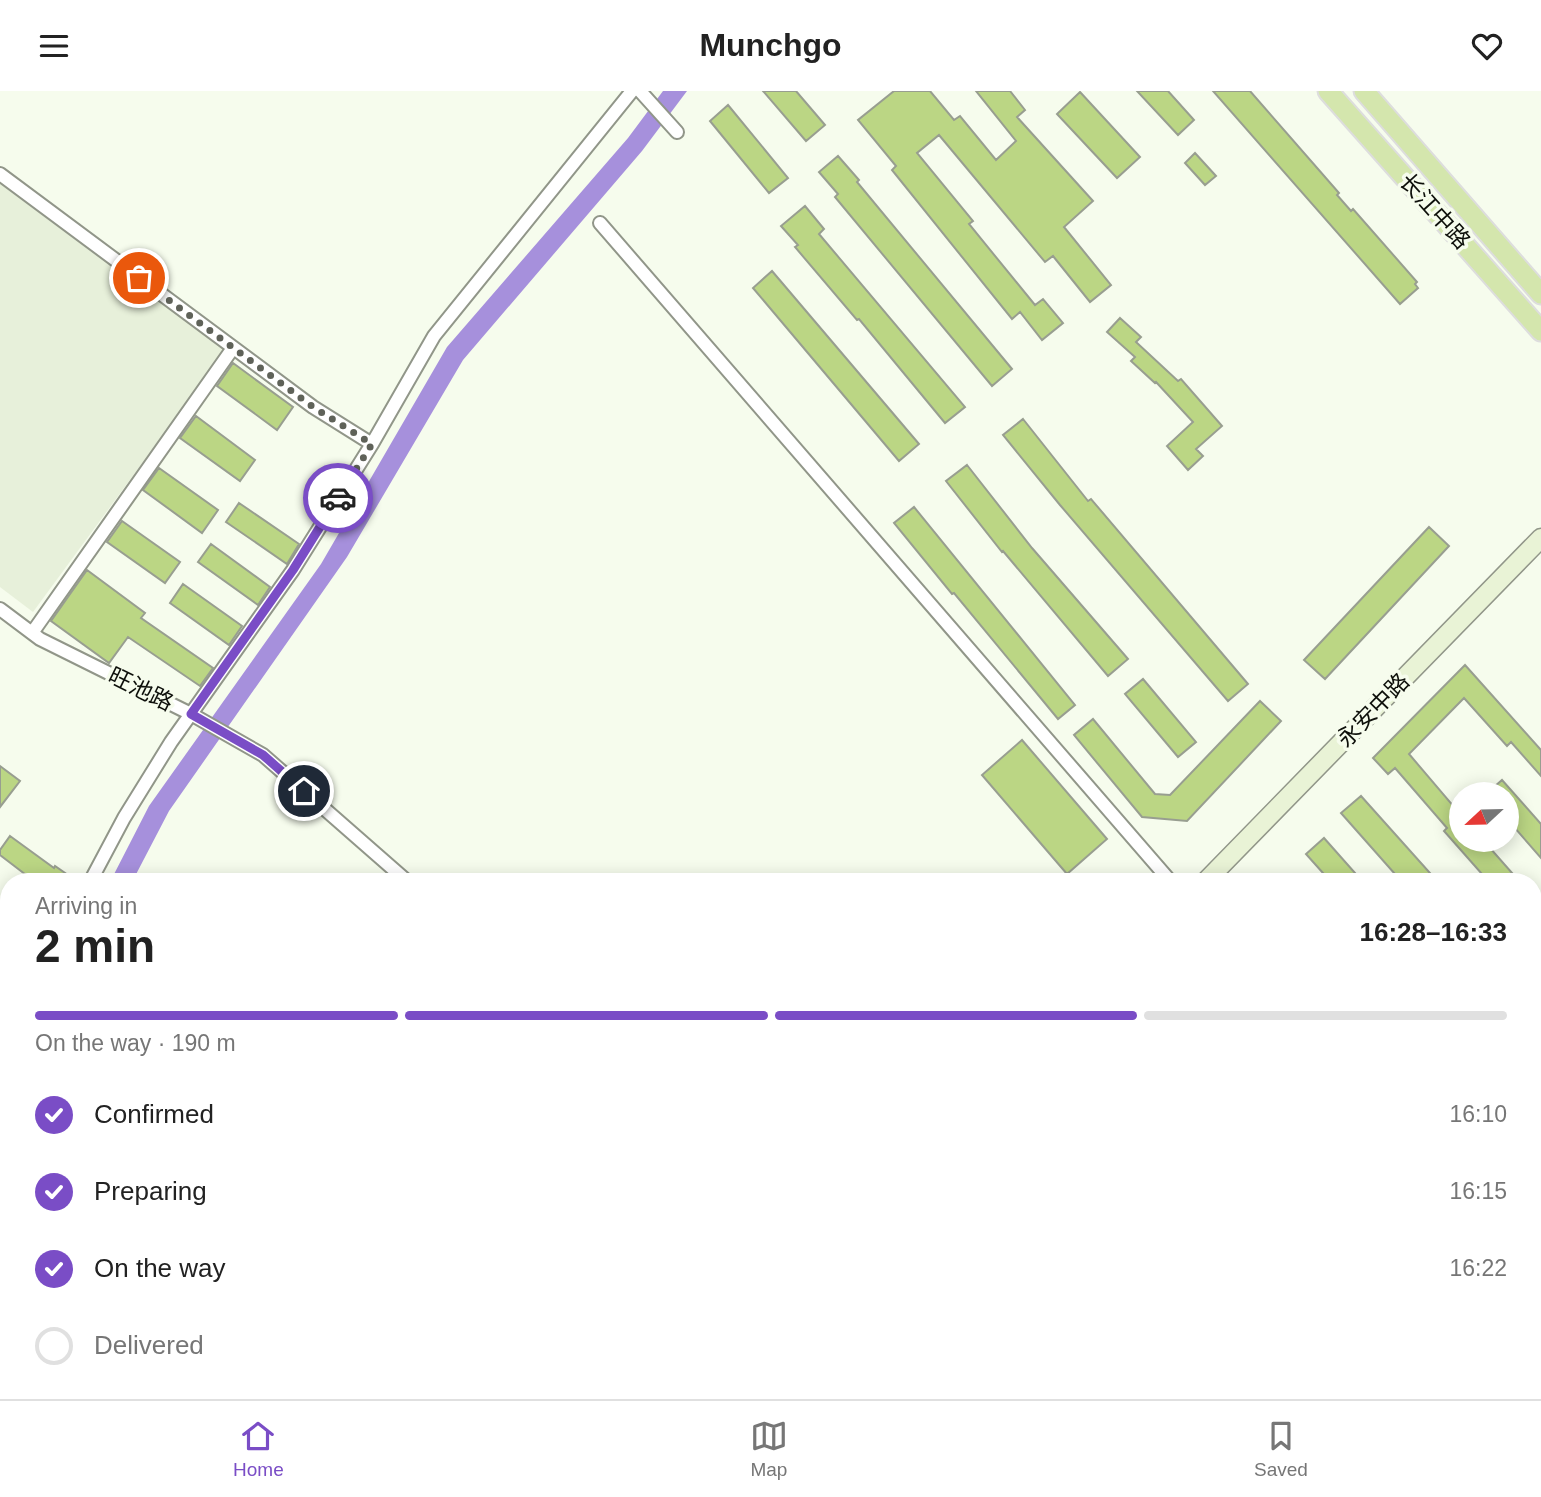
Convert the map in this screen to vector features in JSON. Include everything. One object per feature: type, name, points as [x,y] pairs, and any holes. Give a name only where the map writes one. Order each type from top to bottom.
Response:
[{"type":"main road","name":"长江中路","points":[[1328,91],[1541,331]]},
{"type":"main road","name":"长江中路","points":[[1364,91],[1541,294]]},
{"type":"street","points":[[95,873],[124,818],[191,714],[293,570],[372,444],[434,337],[638,92],[674,130]]},
{"type":"street","points":[[0,174],[313,407],[372,444]]},
{"type":"street","points":[[600,223],[1163,873]]},
{"type":"street","points":[[32,633],[233,348]]},
{"type":"street","name":"永安中路","points":[[1214,873],[1541,538]]},
{"type":"street","name":"旺池路","points":[[0,610],[32,633],[191,714],[263,755],[398,873]]},
{"type":"shaded area","points":[[663,91],[687,91],[642,151],[463,360],[347,557],[169,811],[137,873],[115,873],[149,806],[321,564],[447,347],[628,138]]},
{"type":"shaded area","points":[[0,182],[226,349],[33,612],[0,587]]},
{"type":"building","points":[[763,91],[796,91],[825,125],[806,141]]},
{"type":"building","points":[[894,91],[930,91],[954,120],[960,116],[996,160],[1016,141],[976,91],[1010,91],[1025,110],[1017,117],[1093,201],[1064,227],[1111,285],[1090,302],[1053,256],[1045,262],[939,135],[917,153],[973,221],[969,224],[1035,305],[1043,299],[1063,323],[1042,340],[1020,312],[1012,319],[892,170],[896,166],[858,120]]},
{"type":"building","points":[[1137,91],[1168,91],[1194,120],[1178,135]]},
{"type":"building","points":[[1213,91],[1250,91],[1339,193],[1337,195],[1351,211],[1353,209],[1417,282],[1415,284],[1418,288],[1400,304]]},
{"type":"building","points":[[1080,92],[1140,157],[1117,178],[1057,114]]},
{"type":"building","points":[[728,105],[788,178],[769,193],[710,121]]},
{"type":"building","points":[[1195,153],[1216,176],[1205,185],[1185,163]]},
{"type":"building","points":[[838,156],[1012,369],[992,386],[835,197],[838,194],[819,172]]},
{"type":"building","points":[[805,206],[824,229],[819,234],[965,407],[945,423],[795,247],[798,245],[781,226]]},
{"type":"building","points":[[772,271],[919,444],[899,461],[753,288]]},
{"type":"building","points":[[1120,318],[1141,337],[1136,342],[1178,381],[1181,379],[1222,426],[1196,449],[1203,456],[1188,470],[1167,446],[1193,422],[1156,382],[1131,361],[1135,357],[1107,332]]},
{"type":"building","points":[[233,363],[293,407],[277,430],[217,386]]},
{"type":"building","points":[[196,416],[255,460],[240,481],[180,438]]},
{"type":"building","points":[[1023,419],[1088,501],[1091,499],[1248,684],[1228,701],[1003,435]]},
{"type":"building","points":[[967,465],[1032,548],[1128,659],[1108,676],[1002,552],[946,481]]},
{"type":"building","points":[[159,468],[218,510],[202,533],[143,490]]},
{"type":"building","points":[[239,503],[299,544],[287,564],[226,522]]},
{"type":"building","points":[[914,507],[1075,705],[1058,719],[894,523]]},
{"type":"building","points":[[122,521],[180,562],[165,583],[107,542]]},
{"type":"building","points":[[1429,527],[1449,546],[1325,679],[1304,660]]},
{"type":"building","points":[[211,544],[270,587],[258,605],[198,562]]},
{"type":"building","points":[[87,570],[145,613],[141,618],[213,668],[200,686],[128,637],[109,663],[51,621]]},
{"type":"building","points":[[183,584],[242,626],[229,645],[170,603]]},
{"type":"building","points":[[1465,665],[1541,750],[1541,776],[1511,742],[1507,746],[1464,698],[1409,754],[1449,801],[1449,837],[1444,831],[1447,828],[1395,768],[1388,774],[1373,758]]},
{"type":"building","points":[[1143,679],[1196,742],[1178,757],[1125,694]]},
{"type":"building","points":[[1260,701],[1281,721],[1187,821],[1142,817],[1074,735],[1093,719],[1155,794],[1170,795]]},
{"type":"building","points":[[1022,740],[1107,839],[1066,873],[982,775]]},
{"type":"building","points":[[0,766],[20,781],[0,807]]},
{"type":"building","points":[[1361,796],[1430,873],[1394,873],[1341,813]]},
{"type":"building","points":[[1519,799],[1541,824],[1541,858],[1519,833]]},
{"type":"building","points":[[10,836],[65,873],[24,873],[0,855],[0,850]]},
{"type":"building","points":[[1324,838],[1355,873],[1323,873],[1306,854]]},
{"type":"building","points":[[1463,852],[1494,852],[1512,873],[1481,873]]},
{"type":"way so far","points":[[139,278],[313,407],[372,444],[338,498]]},
{"type":"route","points":[[304,791],[263,755],[191,714],[293,570],[338,498]]}]
